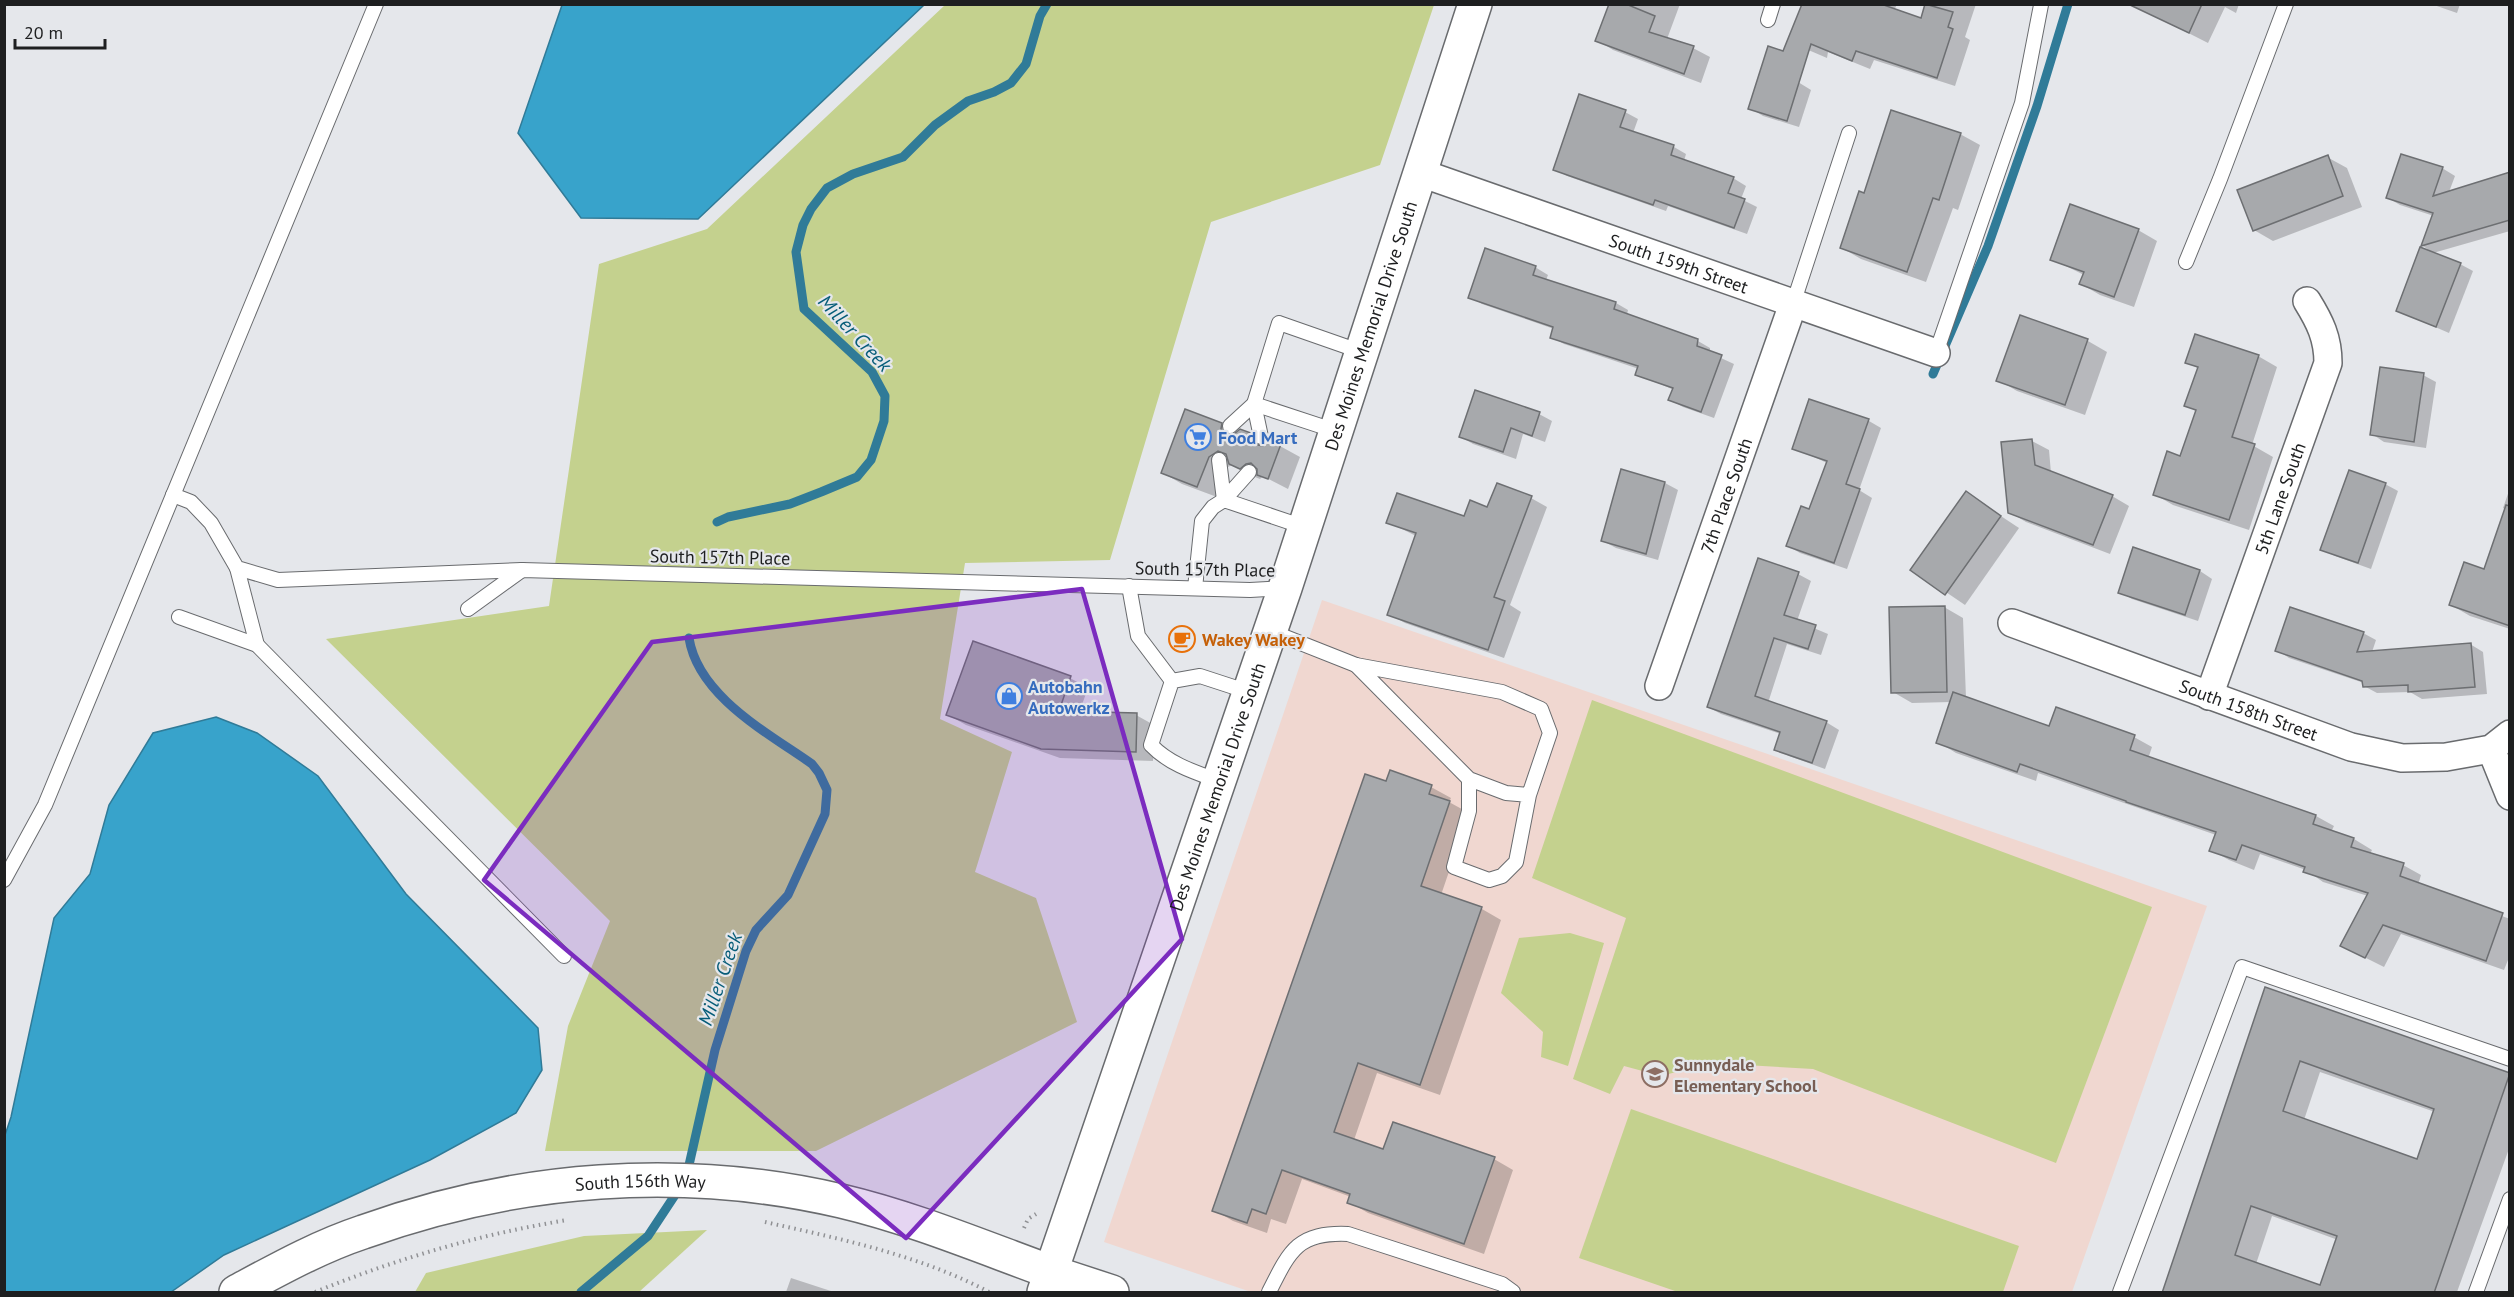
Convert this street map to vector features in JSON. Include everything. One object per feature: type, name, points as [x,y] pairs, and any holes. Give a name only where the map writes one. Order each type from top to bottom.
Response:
[{"type":"main road","name":"Des Moines Memorial Drive South","points":[[1048,1282],[1285,588],[1475,4]]},
{"type":"main road","name":"South 156th Way","points":[[236,1293],[289,1263],[361,1232],[436,1208],[514,1191],[592,1182],[648,1180],[685,1180],[795,1192],[874,1210],[1048,1282],[1112,1293]]},
{"type":"street","name":"South 159th Street","points":[[1421,173],[1936,353]]},
{"type":"street","name":"5th Lane South","points":[[2209,696],[2328,363],[2328,346],[2323,327],[2307,301]]},
{"type":"street","name":"7th Place South","points":[[1659,686],[1793,304]]},
{"type":"street","name":"South 158th Street","points":[[2012,623],[2352,747],[2402,758],[2446,757],[2500,742]]},
{"type":"street","points":[[2500,742],[2510,796]]},
{"type":"lane","points":[[4,880],[45,805],[376,4]]},
{"type":"lane","points":[[1768,20],[1773,4]]},
{"type":"lane","points":[[2186,262],[2220,180],[2286,4]]},
{"type":"lane","points":[[1936,353],[2022,103],[2041,5]]},
{"type":"lane","points":[[1793,304],[1850,133]]},
{"type":"lane","points":[[1261,437],[1254,404],[1279,323],[1362,352]]},
{"type":"lane","points":[[1230,426],[1254,404]]},
{"type":"lane","points":[[1254,404],[1336,431]]},
{"type":"lane","points":[[1218,460],[1224,500]]},
{"type":"lane","points":[[1195,588],[1202,521],[1249,472]]},
{"type":"lane","points":[[173,495],[191,502],[212,523],[237,568],[257,645]]},
{"type":"lane","points":[[1224,500],[1304,527]]},
{"type":"lane","name":"South 157th Place","points":[[237,568],[278,580],[522,570],[1250,590],[1285,588]]},
{"type":"lane","points":[[468,609],[522,570]]},
{"type":"lane","points":[[1129,586],[1138,636],[1172,681]]},
{"type":"lane","points":[[180,617],[257,645],[564,956]]},
{"type":"lane","points":[[1270,631],[1356,665],[1502,692],[1541,710],[1550,733],[1529,795],[1516,862],[1502,876],[1489,880],[1454,867],[1469,811],[1469,779]]},
{"type":"lane","points":[[1356,665],[1469,779],[1506,793],[1529,795]]},
{"type":"lane","points":[[1172,681],[1200,676],[1249,693]]},
{"type":"lane","points":[[1172,681],[1151,745],[1162,757],[1219,781]]},
{"type":"lane","points":[[2120,1293],[2242,967],[2510,1059]]},
{"type":"lane","points":[[2476,1293],[2510,1199]]},
{"type":"lane","points":[[1269,1293],[1283,1264],[1294,1251],[1305,1240],[1326,1233],[1348,1234],[1502,1284],[1513,1293]]},
{"type":"path","points":[[315,1293],[372,1269],[441,1246],[514,1229],[571,1219]]},
{"type":"path","points":[[763,1222],[877,1249],[958,1276],[989,1293]]},
{"type":"highlighted area","points":[[1082,589],[1182,939],[906,1238],[484,880],[652,642]]},
{"type":"shaded area","name":"Sunnydale Elementary School","points":[[1322,600],[2207,906],[2072,1292],[1251,1292],[1104,1242]]},
{"type":"green space","points":[[945,5],[1434,5],[1380,165],[1211,222],[1110,560],[965,563],[940,719],[1012,752],[975,872],[1036,898],[1077,1022],[816,1151],[545,1151],[568,1026],[610,921],[326,639],[549,606],[599,264],[707,229]]},
{"type":"green space","points":[[1592,700],[2152,907],[2056,1163],[1813,1069],[1710,1063],[1661,1076],[1624,1066],[1610,1094],[1573,1079],[1626,918],[1532,878]]},
{"type":"green space","points":[[1570,933],[1604,943],[1568,1066],[1541,1057],[1543,1032],[1501,993],[1519,938]]},
{"type":"green space","points":[[1631,1109],[2019,1246],[2003,1292],[1678,1292],[1579,1258]]},
{"type":"green space","points":[[707,1230],[639,1292],[415,1292],[426,1273],[584,1236]]},
{"type":"water","points":[[562,4],[924,5],[698,219],[581,218],[518,133]]},
{"type":"water","points":[[216,717],[257,733],[318,776],[406,894],[538,1028],[542,1070],[516,1113],[430,1160],[224,1255],[171,1292],[5,1292],[5,1135],[11,1117],[54,918],[90,874],[109,805],[153,733]]},
{"type":"building","points":[[1609,4],[1626,4],[1655,16],[1649,32],[1694,46],[1684,74],[1595,41]]},
{"type":"building","points":[[1802,4],[1881,4],[1921,18],[1925,4],[1953,12],[1948,27],[1953,29],[1937,78],[1856,51],[1852,61],[1811,44],[1787,121],[1748,109],[1768,46],[1783,51]]},
{"type":"building","points":[[2128,4],[2202,4],[2189,33]]},
{"type":"building","points":[[1579,94],[1626,110],[1620,127],[1674,145],[1671,155],[1734,177],[1728,193],[1745,199],[1734,228],[1655,200],[1653,205],[1553,170]]},
{"type":"building","points":[[1891,110],[1961,133],[1939,200],[1933,198],[1907,272],[1840,248],[1859,191],[1864,193]]},
{"type":"building","points":[[2401,154],[2443,167],[2433,196],[2510,172],[2510,220],[2421,246],[2433,213],[2386,198]]},
{"type":"building","points":[[2328,155],[2343,196],[2253,231],[2237,190]]},
{"type":"building","points":[[2070,204],[2139,229],[2114,297],[2079,284],[2084,272],[2050,260]]},
{"type":"building","points":[[2420,247],[2461,263],[2436,327],[2396,311]]},
{"type":"building","points":[[1485,248],[1536,266],[1533,275],[1616,302],[1614,309],[1698,339],[1697,346],[1722,355],[1701,412],[1668,400],[1673,388],[1635,375],[1638,366],[1550,338],[1553,327],[1468,298]]},
{"type":"building","points":[[2020,315],[2088,339],[2065,405],[1996,381]]},
{"type":"building","points":[[2195,334],[2259,355],[2232,437],[2255,444],[2229,520],[2153,495],[2167,451],[2180,456],[2196,410],[2184,406],[2198,367],[2185,363]]},
{"type":"building","points":[[2380,367],[2424,373],[2414,442],[2370,435]]},
{"type":"building","points":[[1475,390],[1540,412],[1532,436],[1511,428],[1503,452],[1459,437]]},
{"type":"building","points":[[1809,399],[1869,419],[1846,484],[1860,489],[1834,563],[1786,546],[1801,506],[1809,509],[1827,461],[1792,449]]},
{"type":"building","points":[[1185,409],[1222,423],[1221,429],[1227,434],[1233,435],[1240,429],[1251,433],[1254,443],[1258,445],[1263,446],[1269,440],[1281,444],[1268,479],[1257,475],[1257,469],[1251,463],[1240,469],[1229,464],[1226,454],[1218,451],[1209,457],[1197,487],[1161,473]]},
{"type":"building","points":[[2032,439],[2035,465],[2113,495],[2093,545],[2008,513],[2001,442]]},
{"type":"building","points":[[1621,469],[1665,482],[1646,554],[1601,541]]},
{"type":"building","points":[[2349,470],[2386,483],[2358,563],[2320,550]]},
{"type":"building","points":[[1497,483],[1532,496],[1494,597],[1505,601],[1488,650],[1387,615],[1416,533],[1386,523],[1397,493],[1464,516],[1470,500],[1487,507]]},
{"type":"building","points":[[1966,491],[2001,516],[1945,595],[1910,570]]},
{"type":"building","points":[[2506,505],[2510,506],[2510,626],[2449,605],[2464,562],[2484,569]]},
{"type":"building","points":[[2133,547],[2200,570],[2185,615],[2118,593]]},
{"type":"building","points":[[1758,558],[1799,572],[1784,615],[1816,625],[1808,649],[1774,638],[1755,696],[1827,721],[1812,763],[1774,750],[1780,732],[1707,707]]},
{"type":"building","points":[[1945,606],[1947,692],[1891,693],[1889,607]]},
{"type":"building","points":[[2290,607],[2364,632],[2357,652],[2471,643],[2475,687],[2408,692],[2408,685],[2363,687],[2362,681],[2275,651]]},
{"type":"building","name":"Autobahn Autowerkz","points":[[973,641],[1071,676],[1059,711],[1137,713],[1136,752],[1041,749],[946,715]]},
{"type":"building","points":[[1953,692],[2049,726],[2056,707],[2135,735],[2130,750],[2316,815],[2313,824],[2354,838],[2351,847],[2404,863],[2400,876],[2503,913],[2486,961],[2383,925],[2365,958],[2340,946],[2368,893],[2303,872],[2305,867],[2242,845],[2236,860],[2209,851],[2216,832],[2020,764],[2017,772],[1936,743]]},
{"type":"building","points":[[1390,770],[1432,785],[1429,794],[1450,801],[1421,886],[1482,907],[1420,1085],[1358,1063],[1334,1132],[1383,1149],[1393,1122],[1495,1157],[1464,1244],[1347,1203],[1350,1194],[1282,1170],[1266,1214],[1252,1209],[1247,1223],[1212,1211],[1365,774],[1386,781]]},
{"type":"building","points":[[2265,987],[2510,1073],[2434,1293],[2162,1293]],"holes":[[[2300,1061],[2434,1109],[2417,1159],[2283,1111]],[[2251,1206],[2337,1236],[2320,1285],[2235,1255]]]},
{"type":"waterway","name":"Miller Creek","points":[[717,522],[728,517],[790,504],[821,492],[857,477],[871,460],[884,421],[885,396],[872,372],[804,309],[796,252],[803,225],[811,209],[827,188],[853,174],[903,157],[935,125],[968,101],[1011,83],[1026,64],[1040,16],[1047,4]]},
{"type":"waterway","points":[[1933,374],[1988,246],[2037,106],[2068,4]]},
{"type":"waterway","name":"Miller Creek","points":[[687,1174],[715,1050],[746,951],[756,930],[788,895],[825,814],[827,790],[812,764],[756,726],[720,695],[706,678],[695,659],[689,638]]},
{"type":"waterway","name":"Miller Creek","points":[[581,1292],[648,1236],[679,1189]]},
{"type":"place","name":"Food Mart","points":[[1198,437]]},
{"type":"place","name":"Wakey Wakey","points":[[1182,639]]},
{"type":"place","name":"Autobahn Autowerkz","points":[[1009,696]]},
{"type":"place","name":"Sunnydale Elementary School","points":[[1655,1074]]}]
